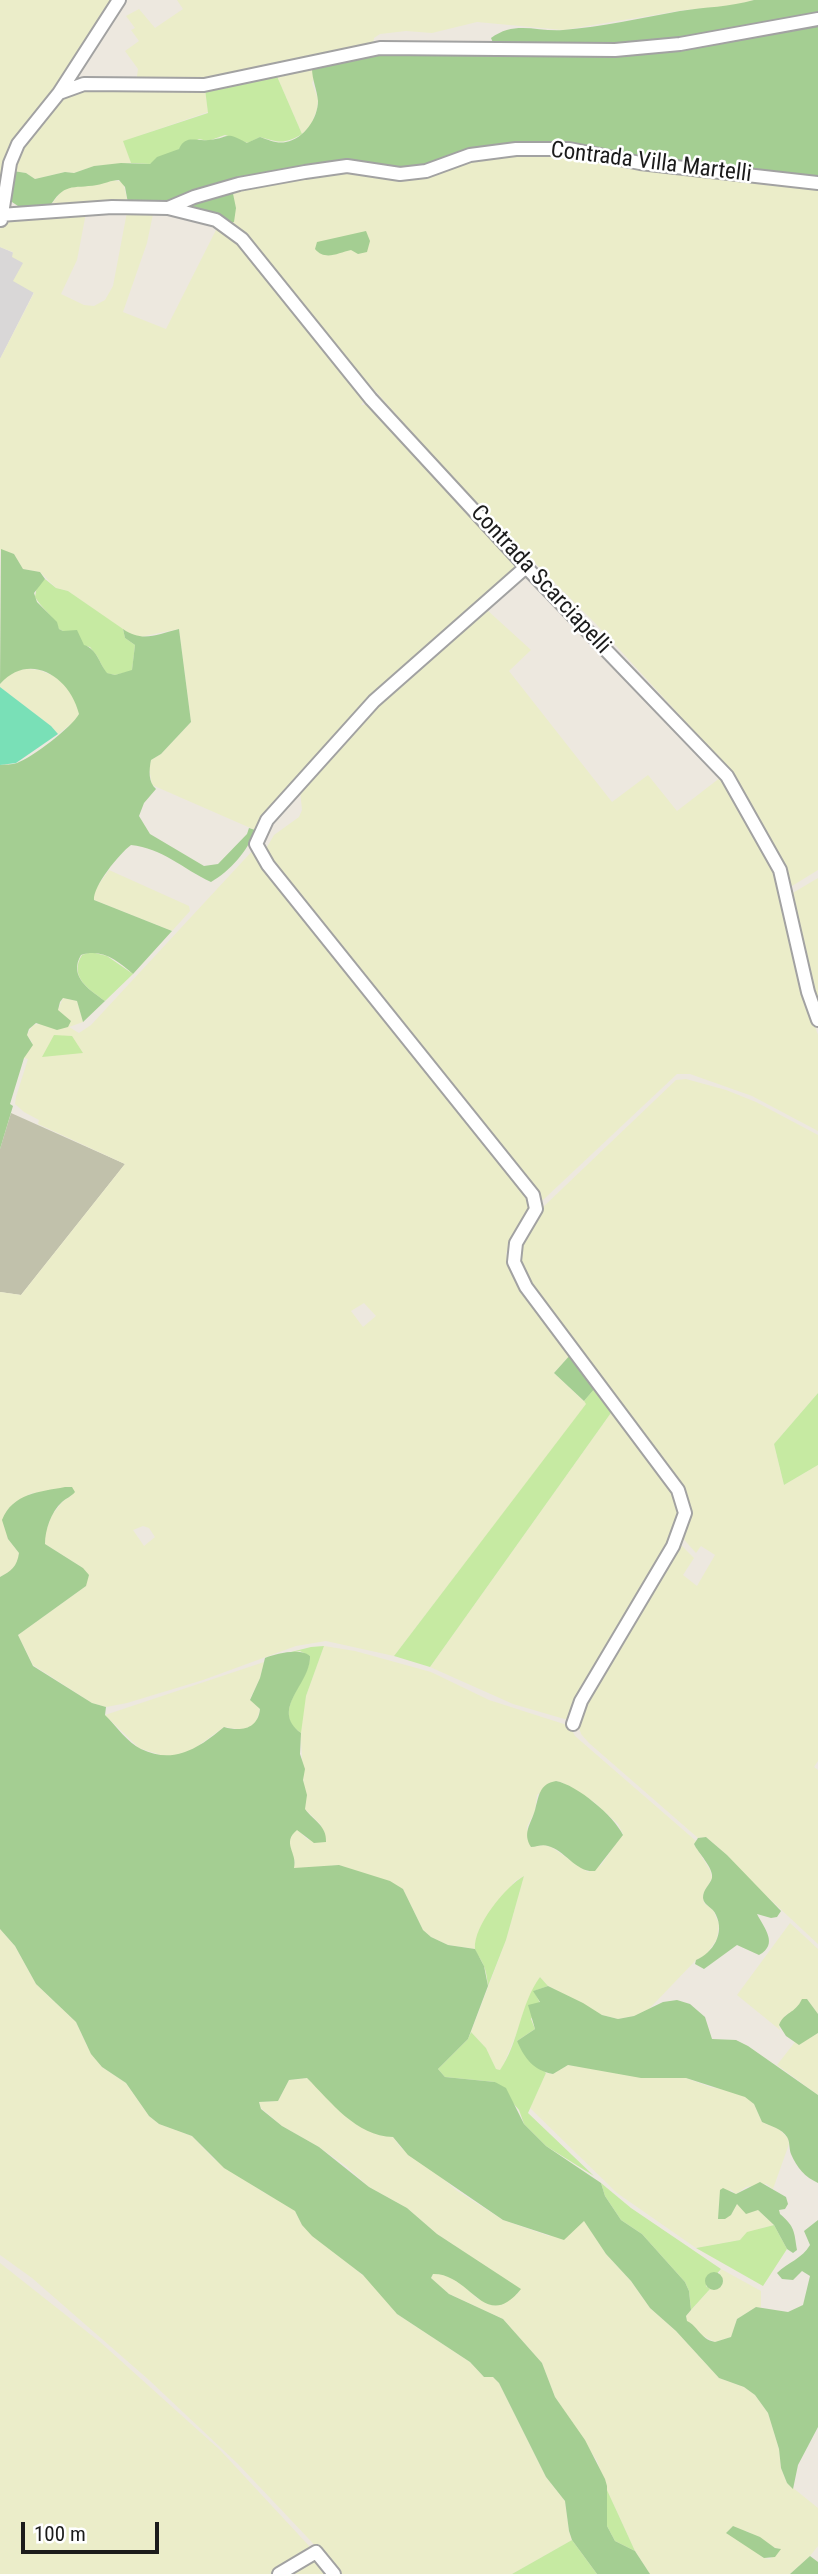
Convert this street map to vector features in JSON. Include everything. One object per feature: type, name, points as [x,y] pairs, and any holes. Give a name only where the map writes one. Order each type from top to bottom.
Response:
[{"type":"street","name":"Contrada Villa Martelli","points":[[119,0],[59,93],[18,144],[10,163],[1,217],[112,207],[168,208],[239,184],[305,172],[347,166],[400,174],[426,171],[470,155],[516,149],[569,149],[653,165],[818,183]]},
{"type":"street","points":[[59,93],[84,84],[204,85],[380,48],[615,50],[680,44],[818,19]]},
{"type":"street","name":"Contrada Scarciapelli","points":[[168,208],[216,220],[242,239],[370,399],[526,567],[727,776],[780,870],[808,992],[818,1020]]},
{"type":"street","points":[[526,567],[374,701],[267,820],[256,844],[268,865],[533,1195],[536,1209],[516,1243],[514,1262],[526,1287],[678,1490],[685,1513],[673,1546],[581,1701],[573,1724]]},
{"type":"street","points":[[279,2574],[316,2552],[334,2574]]},
{"type":"shaded area","points":[[0,0],[115,0],[58,90],[31,118],[11,149],[0,200]]},
{"type":"shaded area","points":[[177,0],[754,0],[732,6],[684,10],[563,30],[477,22],[432,33],[406,31],[380,34],[374,38],[373,45],[211,80],[136,83],[138,69],[125,51],[139,41],[131,30],[135,28],[126,16],[139,9],[155,28],[183,9]]},
{"type":"shaded area","points":[[320,64],[312,83],[318,99],[317,109],[311,125],[302,134],[276,74]]},
{"type":"shaded area","points":[[78,88],[205,89],[208,112],[124,141],[131,163],[95,166],[74,173],[65,172],[35,179],[26,173],[13,171],[30,134],[63,96]]},
{"type":"shaded area","points":[[535,151],[818,185],[818,870],[792,886],[742,789],[717,756],[596,624],[473,501],[227,224],[236,208],[231,190],[335,170],[465,160]]},
{"type":"shaded area","points":[[112,180],[123,182],[128,203],[49,208],[62,190]]},
{"type":"shaded area","points":[[127,212],[153,214],[147,243],[123,312],[166,329],[218,226],[237,244],[366,397],[361,405],[368,399],[522,564],[373,699],[255,830],[152,785],[149,768],[151,760],[161,754],[191,722],[179,629],[135,638],[68,591],[56,588],[40,572],[23,569],[14,554],[0,550],[0,359],[34,293],[13,281],[23,263],[12,257],[13,252],[0,247],[0,229],[10,221],[86,213],[77,260],[61,294],[84,305],[94,306],[105,300],[113,286]]},
{"type":"shaded area","points":[[0,247],[14,253],[23,262],[34,292],[0,359]]},
{"type":"shaded area","points":[[486,609],[531,650],[509,671],[612,802],[648,775],[677,811],[721,777],[775,868],[805,997],[818,1035],[818,1131],[752,1096],[690,1074],[677,1074],[543,1200],[539,1200],[264,852],[274,835],[299,817],[302,810],[300,790],[372,708]]},
{"type":"shaded area","points":[[27,669],[54,676],[65,684],[77,703],[79,714],[75,721],[58,734],[0,687],[6,677],[18,670]]},
{"type":"shaded area","points":[[255,848],[532,1204],[531,1217],[506,1253],[511,1265],[571,1354],[554,1373],[587,1404],[394,1656],[326,1641],[296,1646],[203,1680],[106,1707],[92,1703],[33,1665],[18,1635],[86,1586],[83,1568],[45,1544],[45,1533],[52,1515],[63,1501],[71,1496],[72,1487],[29,1494],[8,1539],[19,1553],[18,1563],[0,1577],[0,1292],[21,1295],[125,1164],[38,1124],[39,1120],[15,1104],[28,1059],[24,1058],[32,1042],[27,1035],[33,1025],[39,1024],[58,1010],[63,998],[77,1001],[83,1022],[69,1027],[79,1033],[91,1025]],"holes":[[[364,1303],[376,1316],[363,1327],[351,1311]],[[143,1526],[149,1528],[155,1537],[144,1546],[133,1530]]]},
{"type":"shaded area","points":[[109,870],[189,906],[190,911],[172,931],[94,900],[94,891]]},
{"type":"shaded area","points":[[818,878],[818,1012],[791,894]]},
{"type":"shaded area","points":[[686,1079],[756,1102],[818,1135],[818,1393],[774,1444],[784,1485],[818,1465],[818,1761],[814,1767],[818,1770],[818,1944],[745,1876],[727,1855],[706,1837],[698,1838],[589,1743],[581,1734],[577,1721],[579,1712],[677,1541],[694,1558],[683,1575],[697,1586],[715,1555],[701,1546],[696,1553],[680,1535],[687,1511],[518,1268],[518,1245],[541,1209],[676,1080]]},
{"type":"shaded area","points":[[11,1113],[125,1164],[21,1295],[0,1292],[0,1149]]},
{"type":"shaded area","points":[[613,1410],[663,1476],[681,1507],[679,1523],[568,1720],[513,1704],[430,1667]]},
{"type":"shaded area","points":[[324,1646],[355,1651],[431,1672],[489,1700],[570,1726],[575,1736],[696,1841],[694,1844],[712,1878],[703,1895],[704,1903],[713,1910],[719,1924],[717,1939],[706,1955],[696,1960],[649,2009],[634,2016],[618,2019],[602,2015],[548,1986],[540,1977],[503,2066],[500,2070],[496,2069],[486,2048],[471,2032],[506,1940],[524,1876],[515,1881],[479,1930],[475,1949],[448,1945],[431,1937],[423,1930],[403,1889],[339,1865],[293,1869],[295,1862],[288,1845],[291,1835],[297,1829],[308,1840],[321,1825],[305,1809],[300,1723],[306,1696]],"holes":[[[556,1781],[594,1802],[618,1824],[623,1834],[601,1865],[588,1872],[551,1847],[531,1847],[527,1827],[535,1811],[537,1795]]]},
{"type":"shaded area","points":[[264,1662],[250,1699],[260,1709],[256,1723],[244,1730],[224,1727],[191,1751],[167,1757],[139,1748],[105,1715]]},
{"type":"shaded area","points":[[790,1923],[818,1949],[818,2014],[807,1999],[800,2003],[795,2011],[786,2015],[779,2025],[780,2030],[737,1995]]},
{"type":"shaded area","points":[[0,1929],[15,1946],[36,1984],[76,2022],[87,2046],[102,2067],[126,2083],[149,2116],[159,2124],[192,2136],[214,2159],[263,2192],[284,2202],[295,2211],[302,2225],[372,2283],[397,2314],[470,2362],[484,2377],[493,2377],[499,2383],[546,2477],[565,2501],[572,2540],[512,2574],[342,2574],[238,2464],[149,2380],[32,2278],[0,2255]]},
{"type":"shaded area","points":[[818,2033],[818,2095],[777,2065],[795,2042],[799,2044]]},
{"type":"shaded area","points":[[568,2065],[655,2078],[686,2078],[710,2087],[733,2091],[749,2099],[762,2122],[779,2129],[788,2138],[789,2144],[773,2189],[766,2184],[746,2187],[736,2194],[730,2189],[731,2215],[737,2204],[758,2210],[774,2225],[740,2240],[696,2248],[617,2193],[530,2108],[546,2073],[553,2074]]},
{"type":"shaded area","points":[[307,2078],[320,2090],[393,2137],[401,2148],[432,2169],[456,2190],[503,2220],[549,2236],[584,2220],[606,2254],[631,2281],[650,2308],[676,2331],[719,2378],[744,2387],[755,2395],[768,2413],[787,2483],[818,2508],[818,2546],[810,2556],[790,2574],[650,2574],[635,2551],[597,2461],[555,2397],[542,2363],[503,2319],[449,2294],[431,2278],[433,2274],[444,2273],[457,2280],[478,2299],[516,2295],[520,2289],[437,2234],[407,2208],[369,2187],[346,2166],[282,2126],[261,2108],[259,2102],[278,2101],[289,2080]],"holes":[[[747,2531],[780,2549],[770,2559],[764,2558],[736,2537]]]},
{"type":"shaded area","points":[[0,2263],[100,2342],[220,2450],[311,2548],[272,2574],[0,2574]]},
{"type":"shaded area","points":[[721,2269],[761,2291],[761,2307],[756,2307],[737,2319],[731,2337],[715,2342],[701,2335],[687,2322],[686,2316],[710,2289],[713,2289]]},
{"type":"shaded area","points":[[314,2559],[330,2574],[289,2574]]},
{"type":"green space","points":[[754,0],[818,0],[818,181],[534,146],[415,170],[374,168],[231,184],[236,208],[234,222],[227,224],[128,203],[125,187],[119,180],[64,190],[49,208],[21,208],[12,202],[10,180],[13,171],[26,173],[35,179],[65,172],[74,173],[94,166],[150,164],[157,157],[179,149],[182,144],[192,140],[230,136],[247,143],[260,137],[279,142],[293,140],[309,127],[316,114],[318,101],[312,68],[388,51],[496,50],[491,38],[509,29],[578,29]]},
{"type":"green space","points":[[276,74],[302,134],[281,142],[260,137],[248,143],[225,135],[208,141],[199,139],[150,164],[131,163],[123,141],[208,113],[205,89]]},
{"type":"green space","points":[[366,231],[370,241],[367,252],[358,254],[351,250],[323,255],[315,249],[317,242]]},
{"type":"green space","points":[[1,549],[14,554],[23,569],[40,572],[45,579],[34,593],[37,602],[57,622],[59,629],[77,630],[84,645],[95,653],[107,673],[115,675],[132,670],[135,645],[125,638],[123,629],[137,636],[144,636],[179,629],[191,722],[161,754],[151,760],[150,779],[156,789],[144,803],[139,816],[150,834],[204,866],[218,864],[247,834],[249,828],[255,830],[238,860],[211,882],[153,850],[131,845],[120,855],[102,879],[94,900],[172,931],[133,974],[115,960],[103,955],[81,955],[77,970],[82,982],[105,1001],[83,1022],[77,1001],[63,998],[58,1010],[71,1021],[68,1027],[57,1030],[36,1023],[29,1029],[27,1035],[33,1045],[24,1058],[0,1149],[0,765],[17,763],[32,755],[60,734],[79,714],[67,689],[47,673],[36,669],[24,670],[12,674],[0,684]]},
{"type":"green space","points":[[45,579],[56,588],[68,591],[123,629],[125,638],[135,645],[132,671],[115,675],[106,673],[90,647],[84,646],[76,637],[59,629],[35,597],[37,586]]},
{"type":"green space","points":[[0,687],[58,734],[16,763],[0,765]]},
{"type":"green space","points":[[91,952],[107,956],[133,974],[105,1001],[87,987],[79,976],[78,963],[82,955]]},
{"type":"green space","points":[[54,1035],[72,1036],[83,1053],[42,1057]]},
{"type":"green space","points":[[571,1354],[596,1387],[584,1401],[554,1373]]},
{"type":"green space","points":[[596,1387],[613,1410],[430,1667],[394,1656],[586,1404],[584,1401]]},
{"type":"green space","points":[[818,1393],[818,1465],[784,1485],[774,1444]]},
{"type":"green space","points":[[72,1487],[75,1492],[62,1502],[52,1516],[47,1527],[45,1544],[83,1568],[89,1575],[86,1586],[18,1635],[33,1666],[92,1703],[106,1707],[105,1715],[136,1746],[153,1754],[175,1755],[205,1742],[224,1727],[242,1729],[256,1721],[260,1709],[250,1700],[265,1658],[295,1652],[310,1656],[305,1676],[290,1705],[289,1715],[292,1724],[301,1733],[300,1754],[305,1769],[303,1780],[307,1795],[305,1809],[322,1828],[326,1842],[314,1843],[297,1830],[290,1839],[294,1868],[339,1865],[390,1881],[403,1889],[423,1930],[431,1937],[448,1945],[475,1949],[484,1966],[488,1986],[468,2039],[438,2069],[445,2077],[495,2082],[506,2088],[524,2124],[546,2146],[601,2183],[605,2196],[621,2220],[642,2234],[685,2282],[691,2310],[686,2316],[687,2321],[706,2338],[715,2342],[731,2337],[737,2319],[756,2307],[788,2312],[803,2305],[810,2276],[802,2271],[793,2280],[782,2279],[777,2273],[807,2250],[810,2245],[804,2231],[818,2220],[818,2427],[798,2465],[793,2489],[787,2483],[781,2468],[779,2449],[768,2413],[755,2395],[744,2387],[719,2378],[676,2331],[650,2308],[631,2281],[606,2254],[584,2221],[564,2240],[503,2220],[408,2155],[393,2137],[367,2131],[356,2124],[307,2078],[289,2080],[278,2101],[259,2102],[261,2109],[282,2126],[319,2147],[369,2187],[407,2208],[437,2234],[521,2289],[508,2301],[497,2306],[487,2304],[446,2276],[433,2274],[431,2278],[449,2294],[503,2319],[542,2363],[555,2397],[585,2440],[605,2479],[607,2526],[615,2541],[635,2551],[650,2574],[597,2574],[572,2540],[565,2501],[546,2477],[499,2383],[493,2377],[484,2377],[470,2362],[397,2314],[363,2275],[312,2236],[295,2211],[224,2168],[192,2136],[159,2124],[149,2116],[126,2083],[102,2067],[91,2054],[76,2022],[36,1984],[15,1946],[0,1929],[0,1577],[13,1568],[19,1553],[8,1539],[2,1520],[20,1499]]},
{"type":"green space","points":[[324,1646],[306,1696],[301,1733],[292,1726],[289,1708],[309,1665],[310,1656],[300,1651],[283,1654]]},
{"type":"green space","points":[[556,1781],[574,1788],[594,1802],[612,1819],[623,1835],[595,1871],[588,1871],[576,1865],[554,1848],[544,1845],[531,1847],[528,1842],[528,1828],[541,1791],[546,1785]]},
{"type":"green space","points":[[706,1837],[781,1911],[777,1917],[771,1918],[757,1914],[768,1936],[765,1951],[759,1955],[737,1945],[704,1969],[695,1964],[696,1960],[708,1953],[716,1942],[719,1929],[715,1912],[703,1898],[712,1874],[694,1844],[698,1838]]},
{"type":"green space","points":[[524,1876],[506,1940],[488,1986],[484,1966],[475,1949],[479,1929],[508,1888]]},
{"type":"green space","points":[[540,1977],[548,1986],[534,1991],[540,2003],[531,2019],[535,2029],[517,2041],[546,2073],[528,2113],[594,2176],[546,2146],[524,2124],[519,2110],[495,2082],[445,2077],[438,2069],[468,2039],[471,2032],[486,2048],[496,2069],[500,2070],[511,2048],[528,1999]]},
{"type":"green space","points":[[548,1986],[602,2015],[618,2019],[634,2016],[663,2002],[677,2000],[690,2004],[705,2017],[712,2039],[736,2040],[748,2046],[818,2095],[818,2183],[805,2175],[796,2164],[785,2134],[762,2122],[754,2104],[745,2097],[686,2078],[641,2078],[568,2065],[553,2074],[535,2067],[517,2041],[535,2029],[528,2005],[540,2002],[533,1991]]},
{"type":"green space","points":[[802,1999],[807,1999],[818,2014],[818,2033],[799,2045],[786,2036],[779,2025]]},
{"type":"green space","points":[[760,2182],[786,2197],[788,2204],[785,2209],[779,2210],[793,2230],[797,2250],[793,2253],[787,2249],[774,2225],[758,2210],[746,2214],[737,2204],[731,2215],[718,2219],[720,2190],[723,2188],[736,2194]]},
{"type":"green space","points":[[601,2183],[631,2208],[721,2269],[706,2286],[710,2289],[691,2310],[685,2282],[642,2234],[621,2220],[605,2196]]},
{"type":"green space","points":[[774,2225],[787,2249],[763,2286],[696,2248],[740,2240],[747,2232]]},
{"type":"green space","points":[[714,2272],[720,2275],[723,2281],[720,2287],[714,2290],[708,2287],[705,2281],[708,2275]]},
{"type":"green space","points":[[607,2490],[635,2551],[615,2541],[607,2526]]},
{"type":"green space","points":[[733,2526],[781,2549],[775,2557],[764,2558],[726,2533]]},
{"type":"green space","points":[[572,2540],[597,2574],[512,2574]]},
{"type":"green space","points":[[810,2556],[818,2562],[818,2574],[790,2574]]}]
